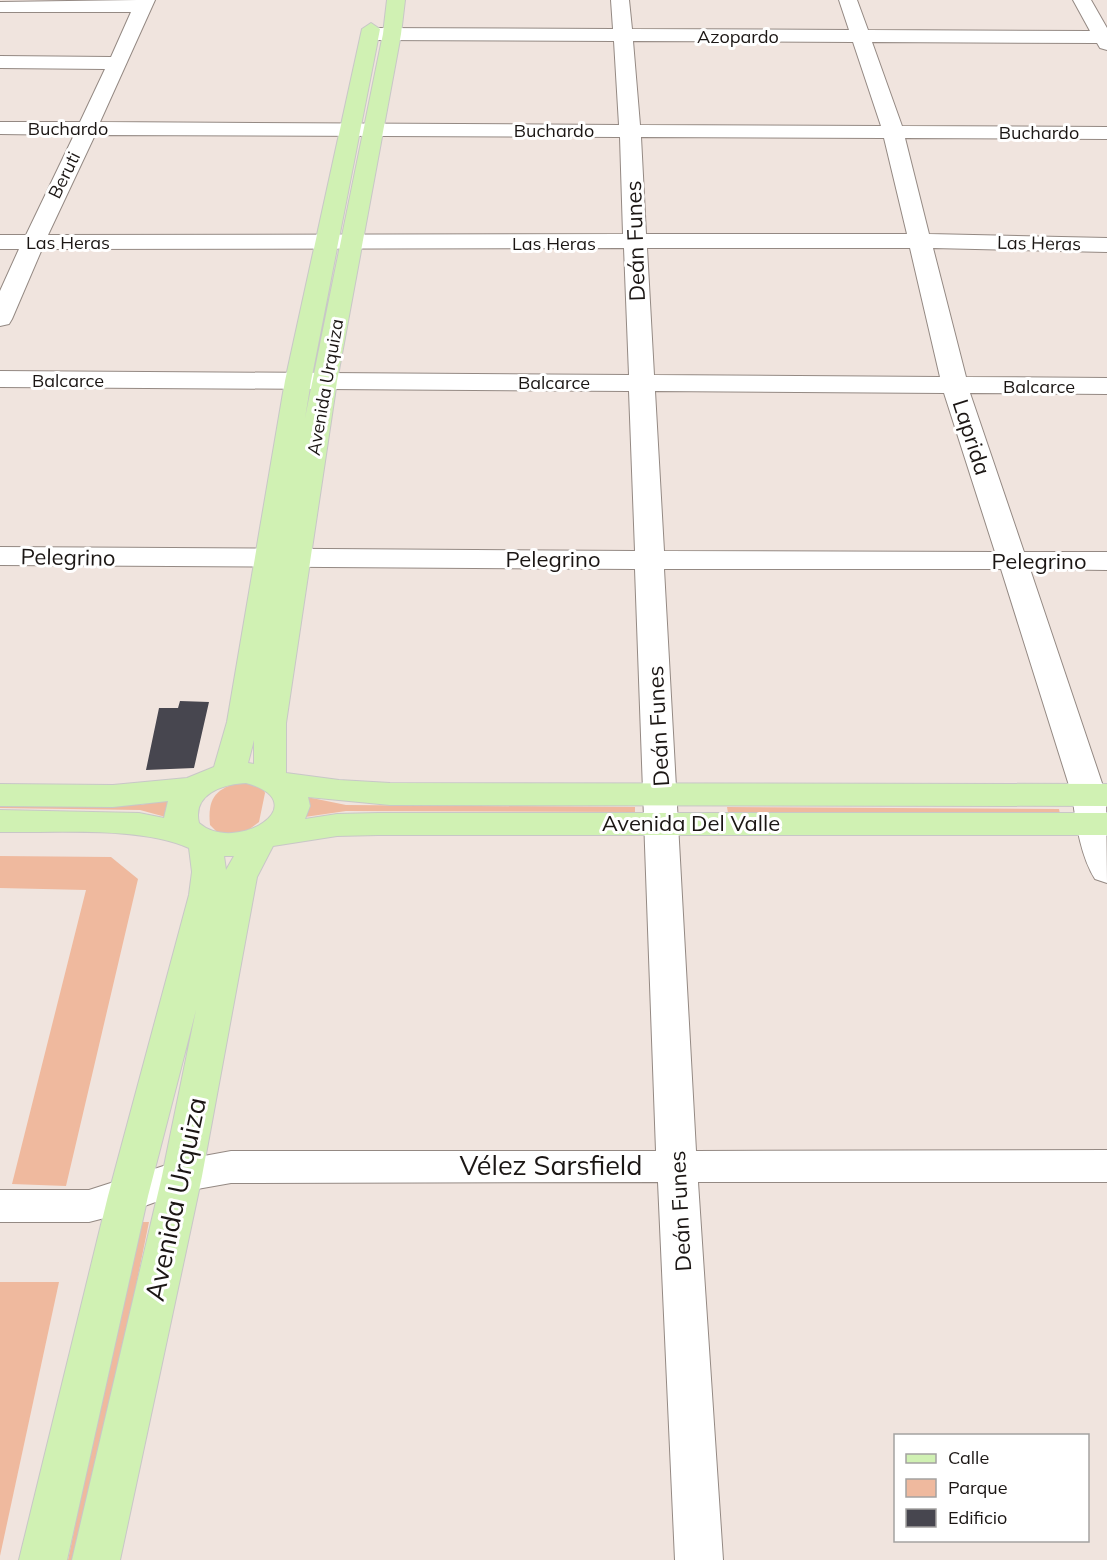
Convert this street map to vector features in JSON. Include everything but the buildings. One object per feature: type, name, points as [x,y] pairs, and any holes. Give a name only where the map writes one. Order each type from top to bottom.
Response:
[{"type":"main road","points":[[228,774],[243,722],[267,560],[311,381],[326,242],[348,130],[381,34],[375,0]]},
{"type":"main road","name":"Avenida Urquiza","points":[[275,779],[270,723],[298,559],[311,381],[353,242],[374,130],[381,34],[396,0]]},
{"type":"main road","points":[[0,822],[140,824],[223,845],[267,837],[286,824],[293,813],[294,801],[290,791],[275,779],[247,772],[210,779],[195,788],[184,799],[179,811],[182,823],[197,838]]},
{"type":"main road","name":"Avenida Del Valle","points":[[275,779],[339,790],[390,794],[662,809]]},
{"type":"main road","points":[[0,795],[114,796],[195,788]]},
{"type":"main road","name":"Avenida Del Valle","points":[[267,837],[337,825],[662,809],[1099,809]]},
{"type":"main road","name":"Avenida Urquiza","points":[[96,1560],[182,1176],[240,877],[267,837]]},
{"type":"main road","name":"Avenida Urquiza","points":[[43,1560],[128,1196],[207,895],[209,872],[197,838]]},
{"type":"street","name":"Deán Funes","points":[[620,0],[625,36],[636,243],[677,1164],[699,1560]]},
{"type":"street","name":"Laprida","points":[[848,0],[893,131],[955,386],[1099,809],[1107,871]]},
{"type":"street","points":[[1082,0],[1106,40]]},
{"type":"street","points":[[0,6],[145,3]]},
{"type":"street","name":"Beruti","points":[[0,319],[32,242],[119,63],[145,3]]},
{"type":"street","name":"Azopardo","points":[[381,34],[860,35],[1106,40]]},
{"type":"street","points":[[0,62],[119,63]]},
{"type":"street","name":"Buchardo","points":[[0,128],[630,129],[1107,133]]},
{"type":"street","name":"Las Heras","points":[[0,242],[920,242],[1107,245]]},
{"type":"street","name":"Balcarce","points":[[0,380],[1107,386]]},
{"type":"street","name":"Pelegrino","points":[[0,556],[267,560],[649,558],[1107,561]]},
{"type":"street","name":"Vélez Sarsfield","points":[[0,1206],[89,1206],[128,1196],[182,1176],[231,1167],[677,1164],[1107,1166]]},
{"type":"green space","points":[[244,781],[263,788],[265,793],[259,822],[243,834],[219,834],[210,825],[210,806],[216,794],[221,790]]},
{"type":"green space","points":[[177,796],[173,819],[140,810],[0,808],[0,803],[141,805]]},
{"type":"green space","points":[[302,796],[346,805],[635,807],[635,812],[346,811],[298,818]]},
{"type":"green space","points":[[727,807],[1059,809],[1060,814],[728,813]]},
{"type":"green space","points":[[0,856],[111,857],[138,879],[66,1186],[12,1184],[86,890],[0,888]]},
{"type":"green space","points":[[138,1222],[149,1222],[80,1560],[68,1560]]},
{"type":"green space","points":[[0,1282],[59,1282],[0,1556]]}]
